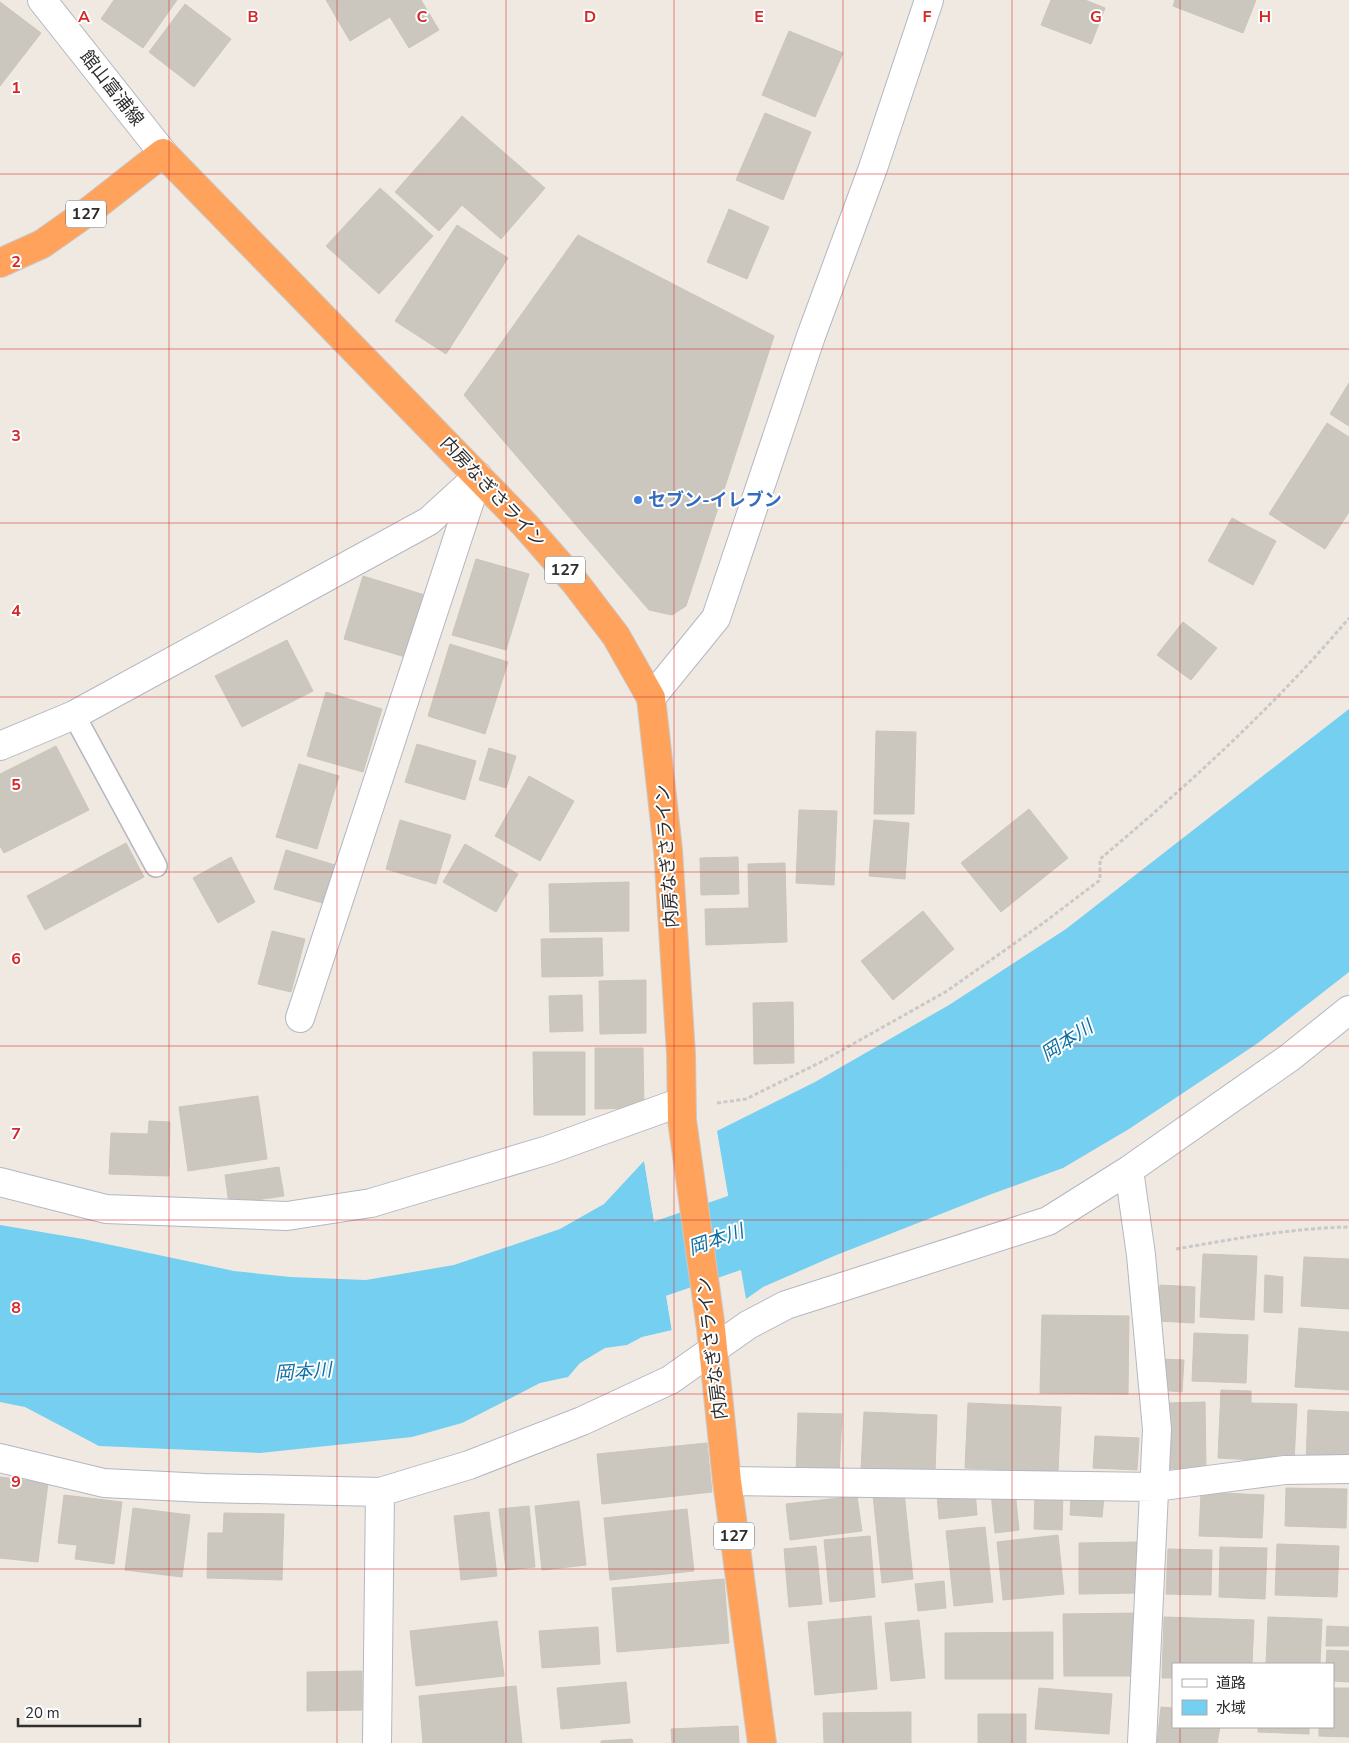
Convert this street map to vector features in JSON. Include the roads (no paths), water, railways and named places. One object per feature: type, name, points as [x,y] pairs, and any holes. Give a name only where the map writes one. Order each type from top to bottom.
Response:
[{"type":"highway","name":"127","points":[[0,263],[42,244],[89,211],[163,153]]},
{"type":"highway","name":"内房なぎさライン","points":[[163,153],[525,525],[574,580],[616,636],[651,698],[662,782],[668,850],[681,1054],[682,1111],[712,1339],[727,1480],[762,1743]]},
{"type":"street","name":"館山富浦線","points":[[42,0],[163,153]]},
{"type":"street","points":[[651,698],[716,618],[811,336],[873,168],[929,0]]},
{"type":"street","points":[[0,746],[74,715],[429,522],[478,476]]},
{"type":"street","points":[[300,1018],[478,476]]},
{"type":"street","points":[[0,1458],[104,1483],[205,1488],[380,1492],[469,1465],[582,1421],[670,1380],[712,1339],[748,1325],[786,1305],[1048,1221],[1129,1170],[1288,1058],[1349,1010]]},
{"type":"street","points":[[0,1182],[106,1209],[287,1216],[372,1203],[682,1111]]},
{"type":"street","points":[[1129,1170],[1141,1255],[1156,1429],[1155,1488],[1142,1743]]},
{"type":"street","points":[[727,1480],[1155,1488],[1285,1470],[1349,1469]]},
{"type":"street","points":[[377,1743],[380,1492]]},
{"type":"lane","points":[[74,715],[156,866]]},
{"type":"water","points":[[1349,709],[1349,972],[1258,1043],[1129,1129],[1063,1168],[834,1256],[763,1287],[746,1299],[717,1131],[815,1082],[949,1005],[1066,929]]},
{"type":"water","points":[[644,1161],[672,1330],[642,1337],[627,1345],[605,1348],[580,1363],[568,1377],[540,1383],[462,1423],[412,1437],[260,1453],[99,1446],[25,1407],[0,1402],[0,1225],[83,1239],[234,1271],[290,1277],[366,1280],[454,1265],[560,1229],[604,1204]]},
{"type":"waterway","name":"岡本川","points":[[564,1292],[821,1203],[829,1198]]},
{"type":"place","name":"セブン-イレブン","points":[[638,500]]}]
